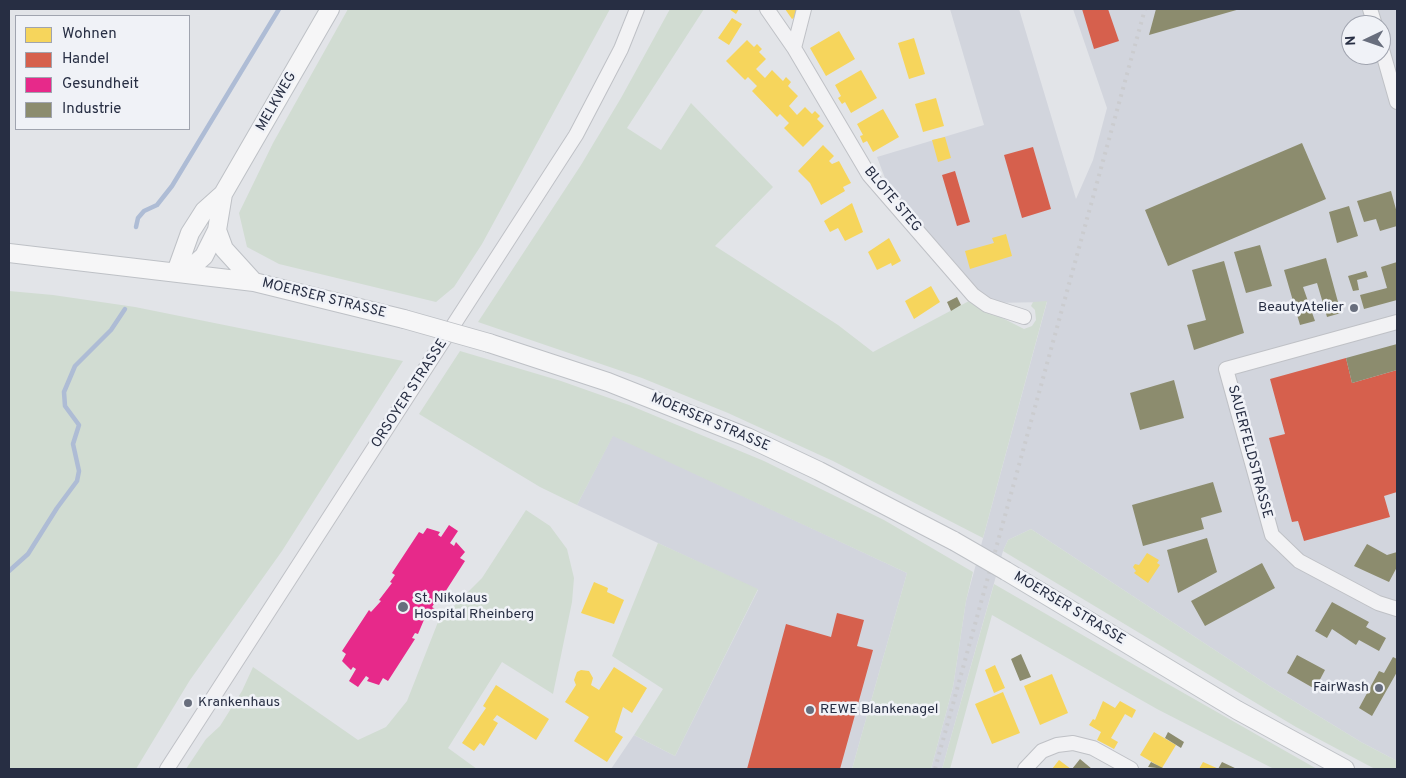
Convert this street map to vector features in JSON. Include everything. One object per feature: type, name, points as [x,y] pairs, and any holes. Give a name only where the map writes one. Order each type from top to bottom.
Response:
[{"type":"main road","name":"MELKWEG","points":[[181,272],[190,233],[204,211],[223,194],[330,9]]},
{"type":"main road","name":"MELKWEG","points":[[181,272],[204,256],[217,230],[223,194]]},
{"type":"main road","points":[[217,230],[224,250],[254,282]]},
{"type":"main road","name":"MOERSER STRASSE","points":[[9,253],[254,282],[404,319],[489,343],[608,382],[747,437],[819,471],[954,541],[1238,710],[1345,769]]},
{"type":"street","name":"ORSOYER STRASSE","points":[[167,769],[576,135],[621,49],[637,9]]},
{"type":"street","name":"BLOTE STEG","points":[[766,9],[794,48],[862,165],[876,185],[973,295],[998,309],[1024,317]]},
{"type":"street","points":[[794,48],[804,9]]},
{"type":"street","points":[[1386,65],[1397,102]]},
{"type":"street","name":"SAUERFELDSTRASSE","points":[[1397,322],[1226,369],[1272,535],[1299,561],[1378,603],[1397,609]]},
{"type":"street","points":[[1025,769],[1042,751],[1057,745],[1073,743],[1093,748],[1131,769]]},
{"type":"shaded area","points":[[348,9],[610,9],[482,244],[454,287],[436,302],[279,264],[247,247],[239,213],[273,143]]},
{"type":"shaded area","points":[[670,9],[704,9],[627,128],[661,150],[691,103],[773,187],[715,246],[838,325],[873,352],[969,301],[1024,329],[1032,326],[1036,320],[1035,310],[1031,306],[1033,302],[1047,301],[983,538],[833,461],[728,413],[642,378],[478,322],[581,165],[621,98]]},
{"type":"shaded area","points":[[950,9],[1019,9],[1076,199],[1093,160],[1107,108],[1073,9],[1397,9],[1397,761],[1361,742],[1271,687],[1031,529],[1008,540],[1003,551],[942,769],[931,769],[953,687],[966,601],[1047,302],[993,303],[981,294],[949,255],[891,194],[877,157],[984,125]]},
{"type":"shaded area","points":[[9,291],[53,295],[135,307],[403,361],[282,551],[190,680],[136,769],[9,769]]},
{"type":"shaded area","points":[[460,351],[561,381],[629,405],[764,461],[884,520],[973,572],[966,601],[953,687],[931,769],[852,769],[907,573],[613,436],[577,505],[540,487],[419,414]]},
{"type":"shaded area","points":[[613,435],[907,573],[852,769],[611,769],[634,735],[675,756],[758,590],[577,505]]},
{"type":"shaded area","points":[[526,510],[550,526],[567,549],[574,578],[572,602],[553,694],[502,662],[448,748],[477,769],[186,769],[206,739],[220,726],[242,691],[253,667],[358,740],[386,727],[407,701],[438,622],[482,578]]},
{"type":"shaded area","points":[[1031,529],[1271,687],[1361,742],[1397,761],[1397,769],[1375,769],[1296,727],[1003,551],[1008,540]]},
{"type":"shaded area","points":[[658,543],[758,589],[675,756],[634,735],[663,689],[612,656]]},
{"type":"shaded area","points":[[994,584],[1317,769],[1274,769],[1157,709],[992,615],[950,769],[942,769]]},
{"type":"building: Wohnen","points":[[729,9],[739,9],[736,14]]},
{"type":"building: Wohnen","points":[[785,9],[800,9],[799,14],[792,19]]},
{"type":"building: Wohnen","points":[[732,18],[742,24],[729,45],[718,38]]},
{"type":"building: Wohnen","points":[[839,31],[855,59],[826,76],[810,48]]},
{"type":"building: Wohnen","points":[[914,38],[925,74],[909,79],[898,43]]},
{"type":"building: Wohnen","points":[[747,40],[754,47],[757,44],[762,49],[759,52],[766,59],[756,69],[765,78],[772,70],[783,81],[786,77],[791,82],[788,86],[798,96],[789,106],[797,115],[805,107],[812,114],[815,111],[820,116],[817,119],[824,126],[803,147],[784,128],[789,123],[780,114],[777,117],[752,91],[757,86],[748,77],[745,80],[726,61]]},
{"type":"building: Wohnen","points":[[861,70],[877,98],[851,113],[845,102],[842,104],[838,98],[841,96],[835,85]]},
{"type":"building: Wohnen","points":[[936,98],[944,126],[923,132],[915,104]]},
{"type":"building: Wohnen","points":[[883,109],[899,137],[873,152],[867,141],[863,143],[860,136],[863,135],[857,124]]},
{"type":"building: Wohnen","points":[[945,137],[951,158],[938,162],[932,140]]},
{"type":"building: Wohnen","points":[[823,145],[834,156],[829,161],[832,164],[839,161],[851,183],[843,187],[845,191],[821,205],[810,183],[798,171]]},
{"type":"building: Wohnen","points":[[852,203],[863,232],[845,241],[838,228],[830,232],[824,221]]},
{"type":"building: Wohnen","points":[[1006,234],[1012,256],[970,269],[965,251],[994,243],[992,238]]},
{"type":"building: Wohnen","points":[[889,238],[901,261],[892,266],[891,263],[877,270],[868,252]]},
{"type":"building: Wohnen","points":[[931,286],[940,302],[914,319],[905,301]]},
{"type":"building: Wohnen","points":[[1147,553],[1159,560],[1157,563],[1160,565],[1148,583],[1134,573],[1136,571],[1133,567],[1135,564],[1139,565]]},
{"type":"building: Wohnen","points":[[594,582],[608,588],[607,592],[624,600],[614,624],[581,613]]},
{"type":"building: Wohnen","points":[[995,665],[1005,688],[994,693],[985,670]]},
{"type":"building: Wohnen","points":[[614,667],[647,688],[632,713],[623,707],[615,732],[623,737],[607,762],[574,741],[589,717],[565,702],[576,685],[574,680],[577,672],[581,670],[589,671],[593,678],[591,685],[599,690]]},
{"type":"building: Wohnen","points":[[1052,674],[1068,713],[1040,725],[1024,686]]},
{"type":"building: Wohnen","points":[[496,685],[549,719],[536,740],[497,715],[493,720],[498,723],[484,746],[480,743],[474,751],[462,743],[486,708],[483,706]]},
{"type":"building: Wohnen","points":[[1003,692],[1020,733],[992,744],[975,704]]},
{"type":"building: Wohnen","points":[[1103,701],[1115,708],[1120,701],[1136,710],[1132,718],[1125,714],[1111,738],[1118,742],[1114,749],[1097,740],[1101,732],[1089,725],[1093,719],[1095,720]]},
{"type":"building: Wohnen","points":[[1154,732],[1176,745],[1162,768],[1140,755]]},
{"type":"building: Wohnen","points":[[1059,760],[1071,769],[1052,769]]},
{"type":"building: Wohnen","points":[[1203,762],[1219,769],[1199,769]]},
{"type":"building: Handel","points":[[1082,9],[1108,9],[1119,41],[1094,49]]},
{"type":"building: Handel","points":[[1033,147],[1051,209],[1022,218],[1004,155]]},
{"type":"building: Handel","points":[[955,171],[970,222],[957,226],[942,175]]},
{"type":"building: Handel","points":[[1346,358],[1352,383],[1397,370],[1397,492],[1384,496],[1390,517],[1304,541],[1298,521],[1292,522],[1269,438],[1285,434],[1270,379]]},
{"type":"building: Handel","name":"REWE Blankenagel","points":[[837,613],[864,620],[857,646],[873,650],[840,769],[747,769],[786,624],[831,637]]},
{"type":"building: Gesundheit","name":"St. Nikolaus Hospital Rheinberg","points":[[449,525],[458,531],[450,543],[454,546],[456,542],[465,552],[460,558],[465,561],[438,603],[436,601],[432,607],[435,609],[429,617],[426,615],[418,634],[415,633],[412,638],[415,639],[388,681],[383,678],[379,685],[367,681],[369,678],[366,676],[358,687],[349,681],[356,669],[353,667],[351,670],[342,661],[346,654],[342,651],[369,610],[371,612],[381,601],[379,600],[392,583],[390,582],[395,575],[392,573],[419,532],[423,534],[427,528],[440,532],[438,535],[441,537]]},
{"type":"building: Industrie","points":[[1156,9],[1240,9],[1149,35]]},
{"type":"building: Industrie","points":[[1302,143],[1326,199],[1168,266],[1145,210]]},
{"type":"building: Industrie","points":[[1391,191],[1397,213],[1397,226],[1380,231],[1376,219],[1364,222],[1357,201]]},
{"type":"building: Industrie","points":[[1349,206],[1358,236],[1337,243],[1329,212]]},
{"type":"building: Industrie","points":[[1260,245],[1272,286],[1246,293],[1234,252]]},
{"type":"building: Industrie","points":[[1326,258],[1341,313],[1327,317],[1317,283],[1303,287],[1315,321],[1300,325],[1284,270]]},
{"type":"building: Industrie","points":[[1224,261],[1244,333],[1194,350],[1187,325],[1206,320],[1192,270]]},
{"type":"building: Industrie","points":[[1397,262],[1397,300],[1364,309],[1360,295],[1387,288],[1381,267]]},
{"type":"building: Industrie","points":[[1366,271],[1368,277],[1357,280],[1359,290],[1353,291],[1348,276]]},
{"type":"building: Industrie","points":[[957,297],[961,305],[951,311],[947,302]]},
{"type":"building: Industrie","points":[[1397,344],[1397,370],[1352,383],[1346,358]]},
{"type":"building: Industrie","points":[[1174,380],[1184,418],[1140,430],[1130,393]]},
{"type":"building: Industrie","points":[[1213,482],[1222,512],[1201,518],[1204,529],[1143,546],[1132,505]]},
{"type":"building: Industrie","points":[[1207,538],[1217,572],[1178,593],[1167,550]]},
{"type":"building: Industrie","points":[[1367,544],[1387,555],[1397,552],[1397,567],[1389,582],[1354,566]]},
{"type":"building: Industrie","points":[[1262,563],[1275,588],[1205,626],[1191,601]]},
{"type":"building: Industrie","points":[[1332,602],[1369,622],[1366,627],[1386,638],[1379,651],[1359,640],[1356,645],[1332,629],[1327,638],[1315,631]]},
{"type":"building: Industrie","points":[[1021,654],[1031,677],[1020,681],[1011,659]]},
{"type":"building: Industrie","points":[[1297,655],[1325,670],[1315,689],[1287,673]]},
{"type":"building: Industrie","name":"FairWash","points":[[1393,657],[1397,659],[1397,672],[1372,716],[1359,708],[1379,671],[1384,673]]},
{"type":"building: Industrie","points":[[1168,732],[1184,742],[1181,748],[1165,738]]},
{"type":"building: Industrie","points":[[1080,759],[1092,769],[1072,769]]},
{"type":"building: Industrie","points":[[1151,762],[1165,769],[1148,767]]},
{"type":"building: Industrie","points":[[1222,762],[1237,769],[1218,769]]},
{"type":"waterway","points":[[136,227],[138,218],[144,211],[157,205],[172,186],[279,9]]},
{"type":"waterway","points":[[9,571],[28,554],[57,508],[77,481],[79,471],[73,444],[79,425],[65,406],[64,392],[75,366],[111,330],[125,309]]},
{"type":"railway","points":[[935,769],[1145,9]]},
{"type":"place","name":"BeautyAtelier","points":[[1354,308]]},
{"type":"place","name":"St. Nikolaus Hospital Rheinberg","points":[[403,607]]},
{"type":"place","name":"FairWash","points":[[1379,688]]},
{"type":"place","name":"Krankenhaus","points":[[188,703]]},
{"type":"place","name":"REWE Blankenagel","points":[[810,710]]}]
